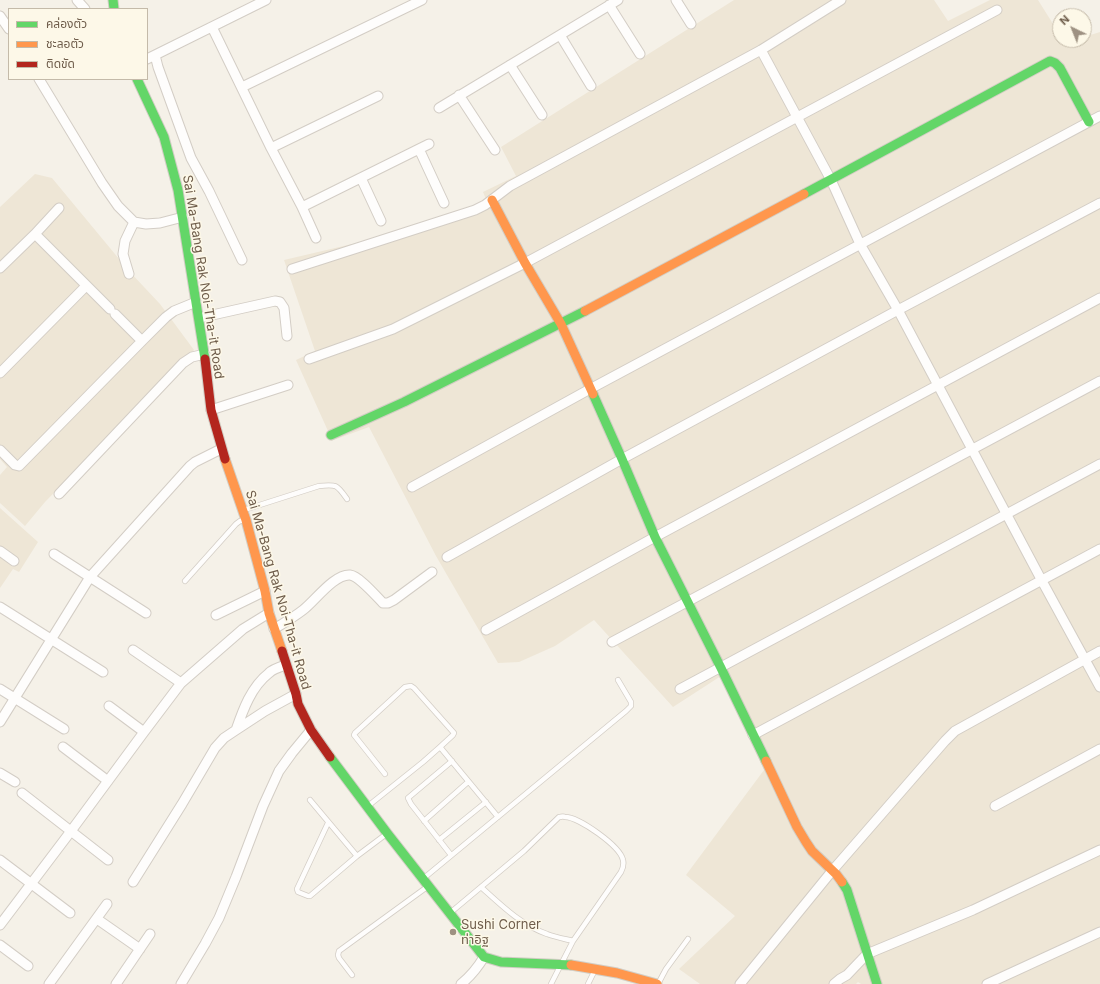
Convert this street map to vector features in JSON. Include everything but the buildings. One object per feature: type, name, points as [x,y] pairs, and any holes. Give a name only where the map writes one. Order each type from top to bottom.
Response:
[{"type":"street","points":[[77,0],[84,8]]},
{"type":"street","points":[[242,260],[215,202],[191,158],[158,67],[151,57],[266,0]]},
{"type":"street","points":[[242,87],[422,0]]},
{"type":"street","points":[[439,108],[618,0]]},
{"type":"street","points":[[676,0],[691,24]]},
{"type":"street","points":[[292,270],[475,210],[485,205],[510,186],[761,50],[841,0]]},
{"type":"street","points":[[609,5],[640,54]]},
{"type":"street","points":[[309,359],[393,329],[525,263],[997,10]]},
{"type":"street","points":[[0,16],[8,28]]},
{"type":"street","points":[[212,27],[316,238]]},
{"type":"street","points":[[560,35],[592,86]]},
{"type":"street","points":[[761,50],[831,180],[860,244],[898,310],[1100,687]]},
{"type":"street","points":[[331,435],[404,402],[560,324],[831,180],[1050,61],[1055,63],[1060,68],[1089,122]]},
{"type":"street","points":[[510,65],[542,115]]},
{"type":"street","points":[[40,80],[102,183],[118,206],[134,222],[146,224],[160,223],[183,217]]},
{"type":"street","name":"Sai Ma-Bang Rak Noi-Tha-it Road","points":[[137,80],[164,137],[178,190],[205,354],[211,410],[221,449],[246,520],[265,591],[269,613],[298,704],[311,730],[367,807],[484,956]]},
{"type":"street","points":[[459,95],[495,150]]},
{"type":"street","points":[[271,148],[378,96]]},
{"type":"street","points":[[412,487],[590,389],[1100,116]]},
{"type":"street","points":[[302,207],[429,144]]},
{"type":"street","points":[[419,149],[444,203]]},
{"type":"street","points":[[360,178],[381,221]]},
{"type":"street","points":[[492,200],[525,263],[560,324],[622,459],[655,537],[721,668],[797,827],[811,850],[844,883],[848,890],[877,984]]},
{"type":"street","points":[[447,557],[622,459],[1100,202]]},
{"type":"street","points":[[0,267],[59,208]]},
{"type":"street","points":[[129,274],[123,254],[125,241],[134,222]]},
{"type":"street","points":[[34,234],[142,341]]},
{"type":"street","points":[[0,374],[86,286]]},
{"type":"street","points":[[486,630],[655,537],[1100,298]]},
{"type":"street","points":[[199,318],[275,301],[280,302],[284,308],[287,336]]},
{"type":"street","points":[[0,450],[16,465],[20,466],[166,317],[174,311],[196,302]]},
{"type":"street","points":[[59,494],[183,362],[192,357],[205,354]]},
{"type":"street","points":[[612,642],[1100,381]]},
{"type":"street","points":[[211,410],[288,385]]},
{"type":"street","points":[[0,722],[90,577],[190,466],[221,449]]},
{"type":"street","points":[[680,689],[1100,464]]},
{"type":"street","points":[[753,736],[1100,549]]},
{"type":"street","points":[[0,551],[14,561]]},
{"type":"street","points":[[54,554],[146,613]]},
{"type":"street","points":[[274,629],[305,609],[331,583],[343,576],[350,575],[356,577],[382,604],[394,600],[432,572]]},
{"type":"street","points":[[216,615],[265,591]]},
{"type":"street","points":[[0,607],[103,672]]},
{"type":"street","points":[[0,925],[181,684],[243,629],[269,613]]},
{"type":"street","points":[[133,650],[181,684]]},
{"type":"street","points":[[740,984],[832,871],[955,731],[1100,651]]},
{"type":"street","points":[[236,730],[245,705],[258,684],[270,672],[286,665]]},
{"type":"street","points":[[0,689],[64,729]]},
{"type":"street","points":[[133,882],[215,748],[224,738],[236,730],[265,711],[296,694]]},
{"type":"street","points":[[109,706],[144,732]]},
{"type":"street","points":[[181,984],[219,918],[263,806],[279,771],[292,752],[311,730]]},
{"type":"street","points":[[63,747],[108,781]]},
{"type":"street","points":[[995,806],[1100,749]]},
{"type":"street","points":[[0,773],[15,782]]},
{"type":"street","points":[[22,793],[108,860]]},
{"type":"street","points":[[834,984],[848,975],[867,954],[973,910],[1100,850]]},
{"type":"street","points":[[0,860],[70,913]]},
{"type":"street","points":[[49,984],[107,904]]},
{"type":"street","points":[[97,919],[140,949]]},
{"type":"street","points":[[987,984],[1100,932]]},
{"type":"street","points":[[116,984],[150,934]]},
{"type":"street","points":[[1,949],[28,966]]},
{"type":"street","points":[[461,984],[476,970],[484,956],[501,962],[562,964],[596,969],[657,984]]},
{"type":"street","points":[[845,984],[848,975]]},
{"type":"lane","points":[[243,510],[319,486],[332,485],[338,488],[347,500]]},
{"type":"lane","points":[[185,581],[236,524],[240,521],[246,520]]},
{"type":"lane","points":[[352,975],[339,958],[339,951],[426,882],[451,855],[631,706],[631,702],[618,680]]},
{"type":"lane","points":[[367,807],[423,762],[454,733],[411,686],[405,687],[354,735],[385,774]]},
{"type":"lane","points":[[440,747],[498,817]]},
{"type":"lane","points":[[451,855],[411,804],[408,798],[452,761]]},
{"type":"lane","points":[[424,821],[468,782]]},
{"type":"lane","points":[[310,800],[357,856]]},
{"type":"lane","points":[[439,840],[486,802]]},
{"type":"lane","points":[[450,913],[524,852],[559,818],[565,816],[576,820],[596,832],[614,845],[623,859],[624,865],[621,872],[574,941],[551,984]]},
{"type":"lane","points":[[328,823],[297,889],[298,892],[308,896],[310,896],[357,856],[387,834]]},
{"type":"lane","points":[[482,887],[509,912],[524,922],[545,933],[574,941]]},
{"type":"lane","points":[[657,984],[688,939]]},
{"type":"lane","points":[[588,984],[596,969]]},
{"type":"shaded area","points":[[734,0],[934,0],[948,21],[990,0],[1038,0],[1052,22],[1052,48],[1092,48],[1092,34],[1100,32],[1100,984],[861,984],[858,982],[856,984],[700,984],[679,969],[735,916],[686,875],[764,770],[721,676],[673,707],[594,620],[555,646],[519,662],[498,663],[436,556],[369,427],[331,441],[328,431],[296,360],[315,351],[284,260],[365,241],[488,204],[483,192],[516,176],[501,147]]},
{"type":"shaded area","points":[[35,174],[52,178],[129,271],[160,304],[194,350],[45,502],[25,526],[0,503],[0,475],[7,467],[0,459],[0,207]]},
{"type":"shaded area","points":[[0,508],[38,542],[19,572],[13,569],[0,588]]},
{"type":"traffic: fast","points":[[113,0],[114,8]]},
{"type":"traffic: fast","points":[[804,194],[1050,61],[1055,63],[1060,68],[1089,122]]},
{"type":"traffic: fast","points":[[137,80],[164,137],[178,190],[205,359]]},
{"type":"traffic: fast","points":[[331,435],[404,402],[585,311]]},
{"type":"traffic: fast","points":[[593,394],[655,537],[766,761]]},
{"type":"traffic: fast","points":[[330,757],[387,833],[484,957],[501,962],[571,965]]},
{"type":"traffic: fast","points":[[842,882],[847,890],[877,984]]},
{"type":"traffic: slow","points":[[585,311],[804,194]]},
{"type":"traffic: slow","points":[[492,200],[525,263],[561,324],[593,394]]},
{"type":"traffic: slow","points":[[225,459],[246,520],[265,591],[269,613],[282,651]]},
{"type":"traffic: slow","points":[[766,761],[797,827],[806,842],[812,851],[836,874],[842,882]]},
{"type":"traffic: slow","points":[[571,965],[617,973],[657,984]]},
{"type":"traffic: jam","points":[[205,359],[211,410],[225,459]]},
{"type":"traffic: jam","points":[[282,651],[298,704],[311,730],[330,757]]},
{"type":"place","name":"Sushi Corner ท่าอิฐ","points":[[453,932]]}]
